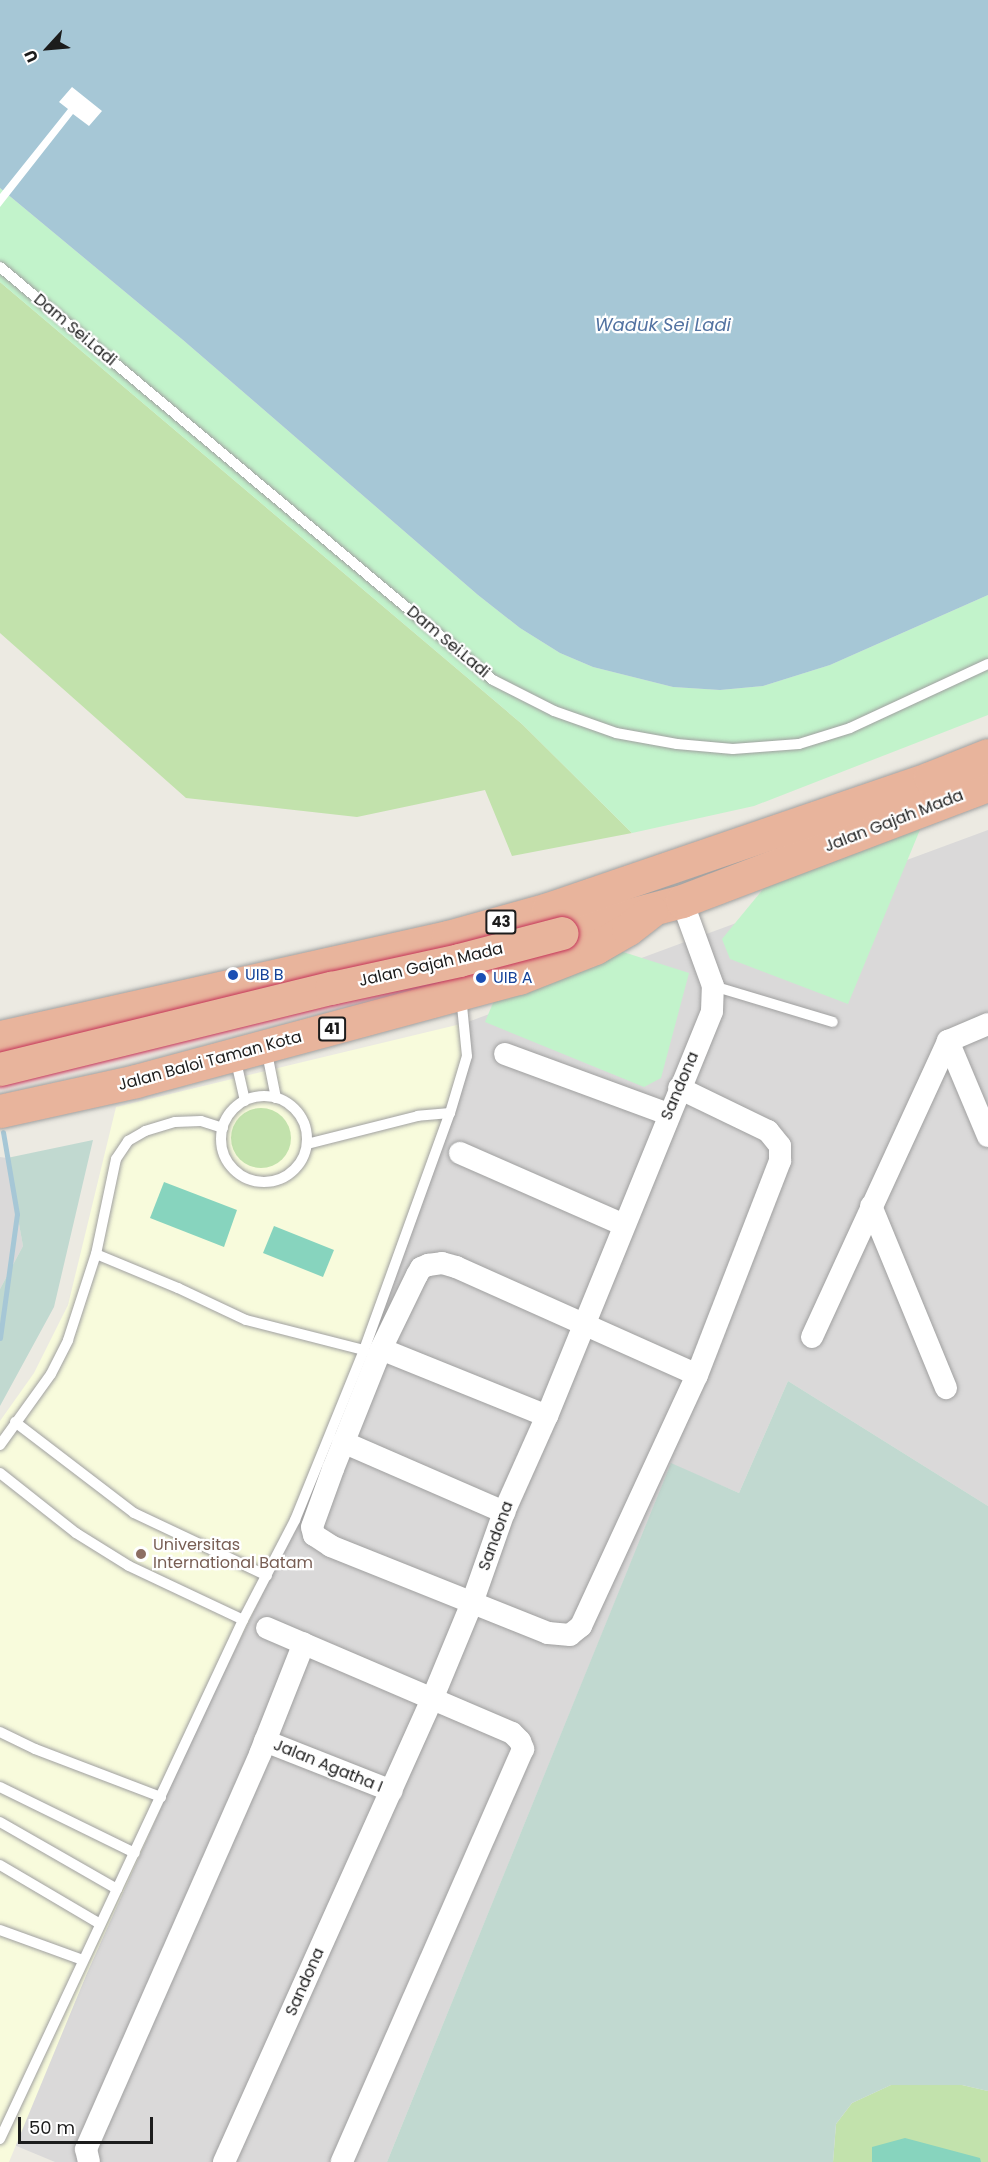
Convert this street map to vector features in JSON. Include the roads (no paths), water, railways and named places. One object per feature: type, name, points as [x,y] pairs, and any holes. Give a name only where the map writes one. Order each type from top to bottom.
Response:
[{"type":"highway","name":"Jalan Gajah Mada","points":[[9,1035],[448,937],[548,909],[930,778],[988,755]]},
{"type":"highway","name":"Jalan Gajah Mada","points":[[0,1069],[459,960],[651,911],[988,785]]},
{"type":"highway","name":"Jalan Baloi Taman Kota","points":[[14,1109],[266,1048],[519,978],[595,948],[628,929],[651,911]]},
{"type":"highway","points":[[9,1035],[1,1058],[0,1076],[14,1109]]},
{"type":"street","name":"Sandona","points":[[224,2162],[433,1697],[472,1603],[504,1512],[547,1416],[678,1088],[712,1011],[713,986],[682,901]]},
{"type":"street","points":[[812,1337],[948,1041],[988,1024]]},
{"type":"street","points":[[948,1041],[988,1136]]},
{"type":"street","points":[[505,1054],[668,1114]]},
{"type":"street","points":[[678,1088],[758,1125],[775,1138],[780,1146],[780,1161],[698,1375],[576,1632],[560,1636],[548,1633],[331,1546],[314,1535],[312,1527],[373,1349],[422,1268],[435,1263],[456,1267],[584,1322],[698,1375]]},
{"type":"street","points":[[460,1154],[624,1225]]},
{"type":"street","points":[[871,1206],[946,1388]]},
{"type":"street","points":[[373,1349],[547,1416]]},
{"type":"street","points":[[343,1442],[504,1512]]},
{"type":"street","points":[[267,1628],[433,1697],[512,1733],[520,1741],[523,1749],[342,2162]]},
{"type":"street","points":[[89,2162],[86,2148],[265,1741],[304,1643]]},
{"type":"street","name":"Jalan Agatha I","points":[[265,1741],[392,1791]]},
{"type":"lane","name":"Dam Sei.Ladi","points":[[0,267],[493,680],[554,711],[616,733],[677,744],[733,750],[799,744],[850,728],[988,664]]},
{"type":"lane","points":[[713,986],[833,1022]]},
{"type":"lane","points":[[0,2139],[243,1620],[295,1520],[373,1349],[467,1056],[461,994]]},
{"type":"lane","points":[[266,1048],[276,1098]]},
{"type":"lane","points":[[235,1056],[245,1101]]},
{"type":"lane","points":[[260,1096],[276,1098],[290,1105],[300,1116],[306,1129],[307,1144],[303,1158],[290,1174],[271,1182],[256,1182],[238,1172],[225,1156],[221,1143],[223,1128],[227,1117],[245,1101],[260,1096]]},
{"type":"lane","points":[[307,1144],[418,1116],[450,1113]]},
{"type":"lane","points":[[0,1445],[51,1374],[68,1340],[96,1254],[116,1159],[128,1141],[145,1131],[175,1122],[201,1121],[223,1128]]},
{"type":"lane","points":[[96,1254],[168,1283],[246,1320],[373,1349]]},
{"type":"lane","points":[[15,1422],[134,1513],[267,1576]]},
{"type":"lane","points":[[0,1473],[76,1533],[129,1566],[243,1620]]},
{"type":"lane","points":[[0,1732],[35,1749],[161,1797]]},
{"type":"lane","points":[[0,1787],[135,1853]]},
{"type":"lane","points":[[0,1822],[117,1889]]},
{"type":"lane","points":[[0,1865],[100,1924]]},
{"type":"lane","points":[[0,1930],[83,1960]]},
{"type":"water","name":"Waduk Sei Ladi","points":[[0,0],[988,0],[988,595],[830,665],[763,686],[720,690],[673,687],[593,667],[560,653],[520,628],[478,595],[183,340],[0,188]]},
{"type":"waterway","points":[[0,1338],[17,1214],[3,1132]]},
{"type":"place","name":"UIB B","points":[[233,975]]},
{"type":"place","name":"UIB A","points":[[481,978]]},
{"type":"place","name":"Universitas International Batam","points":[[141,1554]]}]
